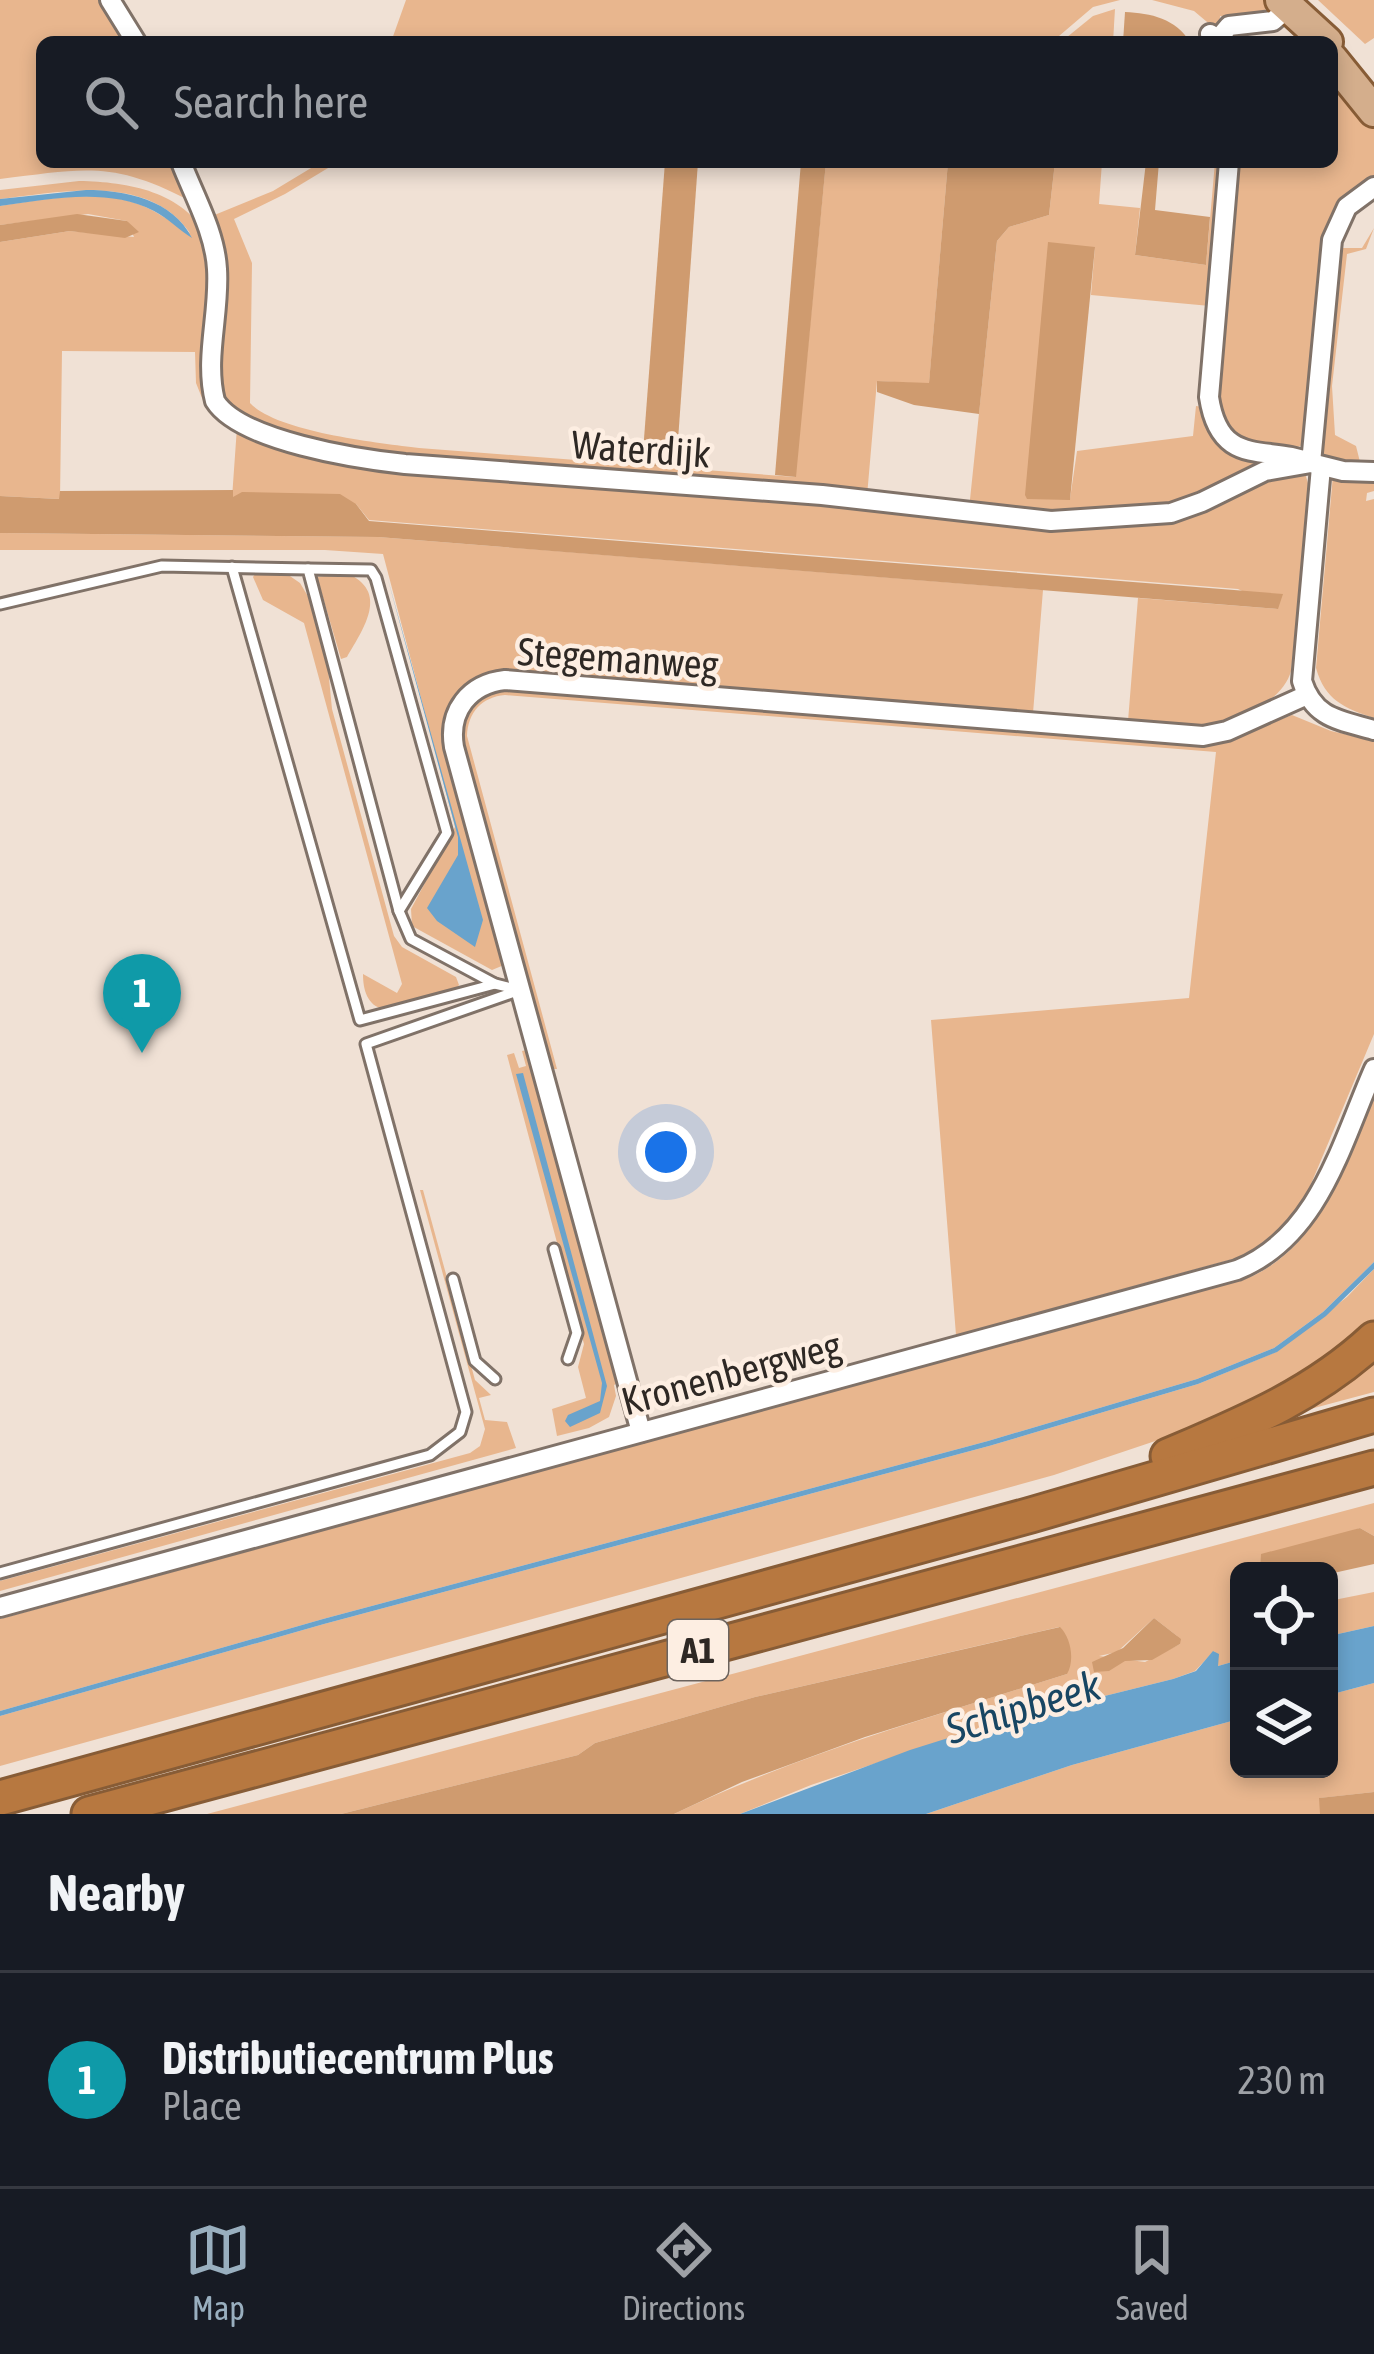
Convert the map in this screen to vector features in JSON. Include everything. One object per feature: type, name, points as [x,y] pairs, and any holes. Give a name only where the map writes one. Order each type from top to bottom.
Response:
[{"type":"highway","name":"A1","points":[[1031,1515],[1266,1414],[1311,1390],[1374,1340]]},
{"type":"highway","name":"A1","points":[[0,1798],[1031,1515],[1374,1415]]},
{"type":"highway","name":"A1","points":[[89,1814],[1374,1468]]},
{"type":"highway","name":"A1","points":[[1306,1486],[1374,1479]]},
{"type":"main road","points":[[1285,3],[1317,36]]},
{"type":"main road","points":[[1338,51],[1374,83]]},
{"type":"main road","points":[[1338,62],[1374,111]]},
{"type":"street","points":[[110,0],[132,36]]},
{"type":"street","points":[[1218,36],[1229,26],[1273,21],[1285,3]]},
{"type":"street","name":"Waterdijk","points":[[183,168],[216,257],[211,366],[215,401],[237,422],[337,453],[405,464],[822,495],[1051,521],[1171,513],[1265,471],[1316,465],[1374,472]]},
{"type":"street","points":[[1229,168],[1210,406],[1223,433],[1243,449],[1316,465]]},
{"type":"street","points":[[1374,187],[1347,206],[1332,240],[1301,667],[1307,694],[1322,715],[1374,730]]},
{"type":"street","name":"Stegemanweg","points":[[641,1432],[453,737],[460,706],[484,685],[506,680],[1203,736],[1227,731],[1307,694]]},
{"type":"street","name":"Kronenbergweg","points":[[0,1607],[1248,1266],[1282,1244],[1312,1208],[1374,1069]]},
{"type":"lane","points":[[0,604],[162,566],[371,570],[447,833],[399,910]]},
{"type":"lane","points":[[0,1573],[430,1455],[460,1432],[466,1412],[232,567]]},
{"type":"lane","points":[[308,569],[399,910],[411,939],[495,984],[520,990]]},
{"type":"lane","points":[[360,1020],[495,984]]},
{"type":"lane","points":[[366,1044],[520,990]]},
{"type":"lane","points":[[554,1250],[577,1333],[568,1359]]},
{"type":"lane","points":[[453,1279],[475,1361],[495,1379]]},
{"type":"shaded area","points":[[0,0],[107,0],[128,36],[36,36],[36,168],[179,168],[190,201],[118,173],[54,172],[0,179]]},
{"type":"shaded area","points":[[406,0],[1120,0],[1093,7],[1059,36],[393,36]]},
{"type":"shaded area","points":[[1152,0],[1263,0],[1268,5],[1254,18],[1220,16],[1219,32],[1194,11]]},
{"type":"shaded area","points":[[1318,0],[1374,0],[1374,38],[1365,44]]},
{"type":"shaded area","points":[[1115,9],[1113,36],[1068,36],[1093,16]]},
{"type":"shaded area","points":[[1125,12],[1162,19],[1185,36],[1123,36]]},
{"type":"shaded area","points":[[1338,80],[1374,119],[1374,180],[1347,199],[1305,443],[1274,450],[1241,439],[1226,424],[1217,396],[1235,168],[1338,168]]},
{"type":"shaded area","points":[[311,168],[328,168],[234,219],[252,263],[250,403],[305,429],[419,448],[795,477],[825,168],[947,168],[929,384],[877,381],[867,496],[402,461],[269,430],[220,400],[212,216],[273,191]]},
{"type":"shaded area","points":[[665,168],[698,168],[676,468],[642,465]]},
{"type":"shaded area","points":[[801,168],[825,168],[796,477],[775,475]]},
{"type":"shaded area","points":[[947,168],[1054,168],[1049,215],[1009,227],[997,241],[979,414],[914,405],[877,392],[877,381],[929,383]]},
{"type":"shaded area","points":[[1054,168],[1102,168],[1099,204],[1140,208],[1135,255],[1206,265],[1214,168],[1222,168],[1210,306],[1091,295],[1095,247],[1027,499],[1070,499],[1077,451],[1193,436],[1196,406],[1203,407],[1242,457],[1269,465],[1204,497],[1108,516],[969,509],[997,241],[1009,227],[1049,215]]},
{"type":"shaded area","points":[[1145,168],[1158,168],[1155,210],[1210,217],[1206,265],[1135,255]]},
{"type":"shaded area","points":[[79,181],[153,192],[185,210],[209,239],[209,399],[206,408],[196,383],[195,352],[62,351],[60,499],[0,496],[0,242],[70,231],[134,237],[127,221],[88,214],[0,225],[0,206],[66,197],[117,198],[147,208],[190,233],[172,214],[128,194],[76,191],[0,199],[0,190]]},
{"type":"shaded area","points":[[77,214],[127,221],[139,232],[125,238],[70,231],[0,242],[0,225]]},
{"type":"shaded area","points":[[1374,228],[1366,249],[1347,254],[1332,386],[1335,435],[1356,446],[1360,462],[1374,462],[1374,468],[1355,468],[1321,457],[1318,449],[1338,248],[1362,248]]},
{"type":"shaded area","points":[[1048,242],[1095,247],[1070,500],[1027,499],[1025,495]]},
{"type":"shaded area","points":[[237,427],[323,453],[1120,522],[1254,478],[1305,473],[1310,490],[1291,671],[1269,701],[1231,721],[1177,726],[1128,721],[1138,598],[1278,609],[1238,589],[369,520],[356,504],[232,498]]},
{"type":"shaded area","points":[[1333,475],[1374,476],[1374,491],[1367,493],[1366,501],[1374,499],[1374,718],[1337,701],[1316,668]]},
{"type":"shaded area","points":[[233,490],[233,497],[242,492],[340,494],[369,521],[1283,594],[1278,609],[378,537],[0,533],[0,496],[59,499],[60,491]]},
{"type":"shaded area","points":[[0,533],[378,537],[1043,590],[1033,713],[506,671],[480,677],[453,701],[443,738],[504,965],[492,970],[412,926],[411,909],[455,827],[383,554],[0,550]]},
{"type":"shaded area","points":[[256,572],[287,574],[309,598],[328,668],[332,709],[394,936],[402,947],[456,977],[459,985],[454,991],[384,1009],[367,996],[363,974],[397,993],[402,984],[304,623],[263,600],[253,577]]},
{"type":"shaded area","points":[[346,573],[367,590],[370,600],[360,634],[341,659],[317,577]]},
{"type":"shaded area","points":[[505,690],[1203,745],[1292,715],[1374,741],[1374,1034],[1303,1203],[1286,1226],[1244,1256],[956,1335],[931,1020],[1189,998],[1216,752],[505,695],[490,699],[473,713],[467,736],[557,1069],[552,1069],[462,736],[474,704]]},
{"type":"shaded area","points":[[527,1050],[618,1383],[609,1417],[557,1436],[552,1409],[586,1398],[578,1367],[584,1344],[507,1055],[514,1053],[519,1068],[526,1066],[522,1051]]},
{"type":"shaded area","points":[[1374,1090],[1374,1262],[1323,1312],[1274,1348],[1197,1379],[988,1441],[0,1711],[0,1619],[1253,1276],[1278,1261],[1316,1220]]},
{"type":"shaded area","points":[[420,1190],[475,1380],[491,1395],[479,1398],[485,1420],[507,1422],[516,1448],[0,1591],[0,1581],[470,1453],[480,1446],[485,1429]]},
{"type":"shaded area","points":[[1374,1269],[1374,1320],[1304,1378],[1194,1428],[1054,1475],[0,1766],[0,1716],[989,1446],[1198,1384],[1276,1352],[1347,1297]]},
{"type":"shaded area","points":[[1374,1348],[1374,1392],[1269,1420]]},
{"type":"shaded area","points":[[1374,1503],[1374,1536],[1360,1528],[1272,1562],[1230,1562],[1230,1663],[1218,1666],[1214,1651],[1195,1671],[1173,1679],[996,1723],[740,1814],[674,1814],[819,1754],[1067,1674],[1059,1627],[755,1697],[595,1743],[578,1755],[341,1814],[207,1814]],"holes":[[[1154,1618],[1180,1644],[1145,1662],[1099,1656],[1117,1652]]]},
{"type":"shaded area","points":[[1360,1528],[1374,1536],[1374,1564],[1338,1572],[1338,1562],[1261,1562],[1261,1554]]},
{"type":"shaded area","points":[[1374,1592],[1374,1626],[1338,1634],[1338,1599]]},
{"type":"shaded area","points":[[1154,1618],[1181,1639],[1180,1644],[1152,1660],[1125,1661],[1109,1671],[1094,1672],[1092,1662],[1123,1648]]},
{"type":"shaded area","points":[[1060,1627],[1071,1649],[1067,1674],[865,1737],[742,1782],[674,1814],[341,1814],[578,1755],[595,1743],[755,1697]]},
{"type":"shaded area","points":[[1374,1683],[1374,1792],[1320,1798],[1320,1814],[926,1814],[1072,1765],[1230,1721],[1230,1778],[1338,1778],[1338,1693]]},
{"type":"shaded area","points":[[1374,1792],[1374,1814],[1320,1814],[1319,1798]]},
{"type":"water","points":[[86,190],[117,192],[161,206],[192,238],[154,211],[117,199],[78,197],[0,206],[0,199]]},
{"type":"water","points":[[387,576],[483,920],[475,947],[437,921],[427,908],[458,855],[458,837]]},
{"type":"water","points":[[523,1073],[607,1386],[600,1413],[570,1427],[565,1421],[568,1415],[600,1401],[602,1383],[516,1074]]},
{"type":"water","points":[[1374,1262],[1374,1269],[1326,1316],[1277,1352],[1198,1384],[989,1446],[0,1716],[0,1711],[323,1619],[988,1441],[1197,1379],[1274,1348],[1323,1312]]},
{"type":"water","points":[[1374,1626],[1374,1683],[1338,1693],[1338,1634]]},
{"type":"water","points":[[1213,1651],[1219,1654],[1218,1666],[1230,1663],[1230,1721],[1072,1765],[926,1814],[740,1814],[996,1723],[1196,1671]]},
{"type":"place","name":"Distributiecentrum Plus","points":[[142,1053]]},
{"type":"water label","name":"Schipbeek","points":[[1023,1707]]}]
